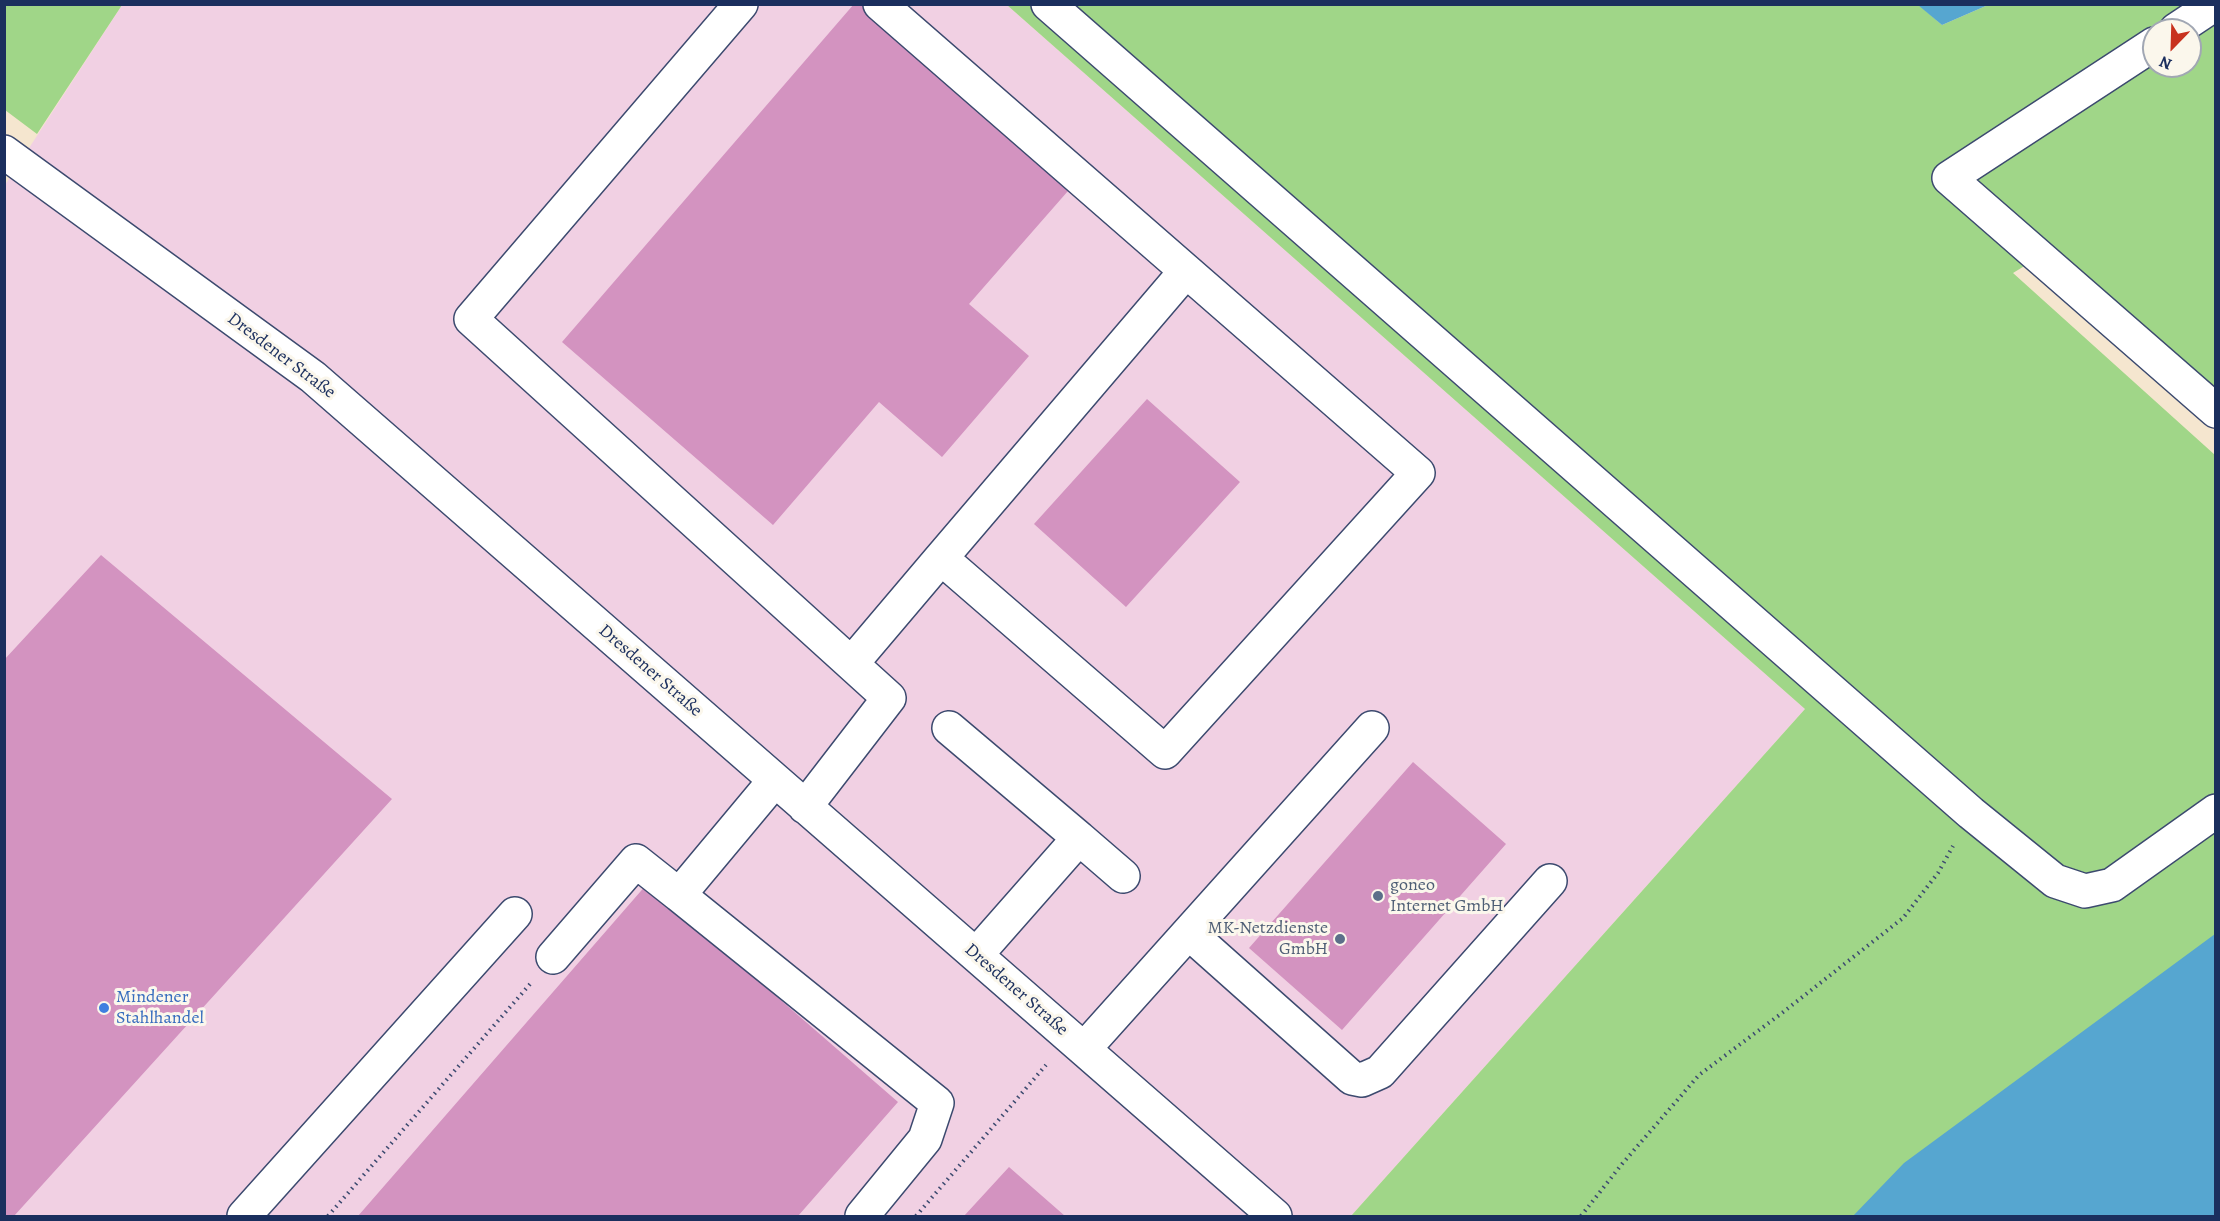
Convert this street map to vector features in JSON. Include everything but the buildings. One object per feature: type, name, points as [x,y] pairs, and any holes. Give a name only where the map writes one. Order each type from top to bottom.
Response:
[{"type":"street","points":[[741,4],[471,319],[889,698],[806,807]]},
{"type":"street","points":[[880,4],[1418,473],[1165,752],[941,558]]},
{"type":"street","points":[[1048,4],[1971,813],[2055,881],[2085,891],[2112,885],[2216,811]]},
{"type":"street","points":[[2194,18],[2215,4]]},
{"type":"street","points":[[2142,52],[1949,178],[2216,411]]},
{"type":"street","name":"Dresdener Straße","points":[[4,152],[313,377],[1275,1216]]},
{"type":"street","points":[[852,663],[1186,271]]},
{"type":"street","points":[[950,728],[1123,876]]},
{"type":"street","points":[[1077,1043],[1189,933],[1372,728]]},
{"type":"street","points":[[679,895],[775,780]]},
{"type":"street","points":[[976,955],[1079,838]]},
{"type":"street","points":[[553,957],[636,861],[937,1103],[925,1139],[862,1216]]},
{"type":"street","points":[[1189,933],[1352,1078],[1362,1080],[1380,1072],[1550,881]]},
{"type":"street","points":[[244,1216],[515,914]]},
{"type":"path","points":[[1581,1216],[1622,1164],[1699,1075],[1903,918],[1938,873],[1971,813]]},
{"type":"path","points":[[328,1216],[553,957]]},
{"type":"path","points":[[916,1216],[1077,1043]]},
{"type":"shaded area","points":[[122,5],[1007,5],[1805,709],[1351,1216],[5,1216],[5,185]]},
{"type":"green space","points":[[5,4],[122,5],[37,134],[5,110]]},
{"type":"green space","points":[[1918,4],[1942,25],[1988,5],[2215,5],[2215,399],[2049,251],[2013,273],[2215,455],[2215,1216],[1351,1216],[1805,709],[1007,5]]},
{"type":"water","points":[[1918,5],[1988,5],[1942,25]]},
{"type":"water","points":[[2215,934],[2215,1216],[1853,1216],[1904,1163]]},
{"type":"place","name":"goneo Internet GmbH","points":[[1378,896]]},
{"type":"place","name":"MK-Netzdienste GmbH","points":[[1340,939]]},
{"type":"place","name":"Mindener Stahlhandel","points":[[104,1008]]}]
